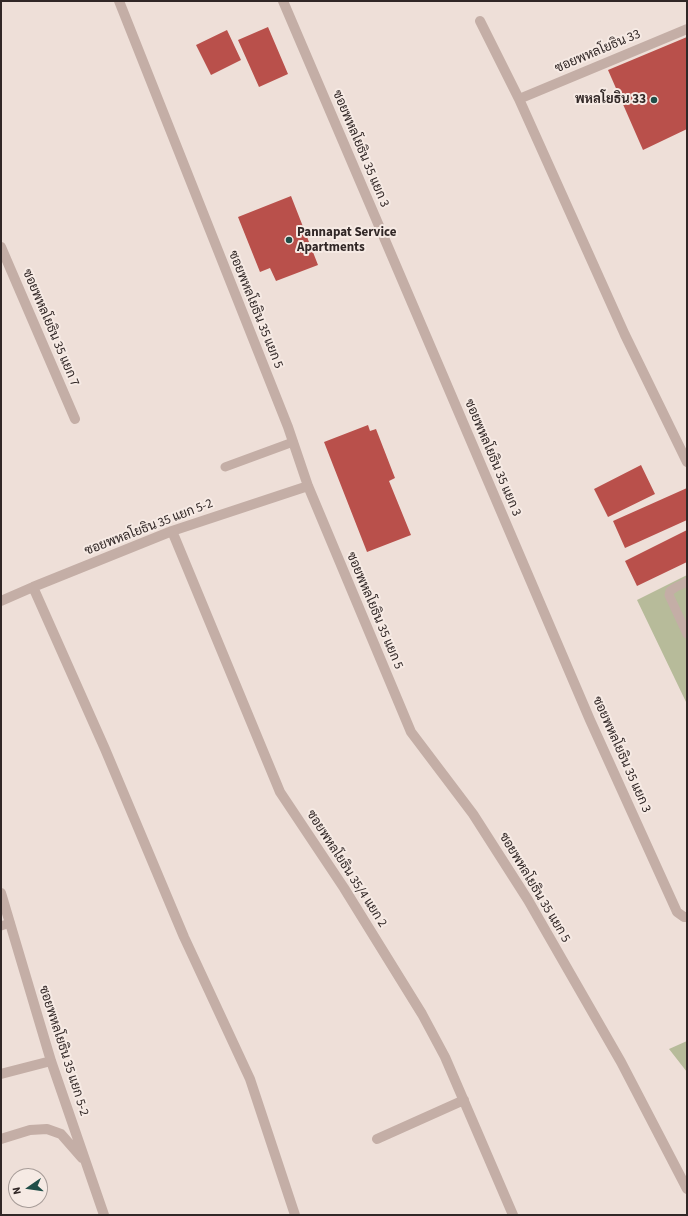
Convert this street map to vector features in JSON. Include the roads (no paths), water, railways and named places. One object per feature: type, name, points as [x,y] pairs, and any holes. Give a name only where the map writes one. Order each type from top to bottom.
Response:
[{"type":"street","name":"ซอยพหลโยธิน 35 แยก 5","points":[[119,1],[288,427],[308,486],[411,732],[473,814],[528,900],[621,1062],[687,1189]]},
{"type":"street","name":"ซอยพหลโยธิน 35 แยก 3","points":[[283,1],[590,720],[677,912],[684,917],[687,917]]},
{"type":"street","points":[[480,21],[519,99],[625,335],[687,462]]},
{"type":"street","name":"ซอยพหลโยธิน 33","points":[[519,99],[687,29]]},
{"type":"street","name":"ซอยพหลโยธิน 35 แยก 7","points":[[1,247],[75,419]]},
{"type":"street","name":"ซอยพหลโยธิน 35 แยก 5-2","points":[[1,601],[172,531],[308,486]]},
{"type":"street","name":"ซอยพหลโยธิน 35/4 แยก 2","points":[[172,531],[280,792],[344,888],[422,1014],[445,1057],[513,1215]]},
{"type":"street","points":[[33,587],[105,749],[184,938],[250,1079],[295,1215]]},
{"type":"street","name":"ซอยพหลโยธิน 35 แยก 5-2","points":[[1,893],[6,925],[104,1215]]},
{"type":"street","points":[[1,1074],[51,1060]]},
{"type":"street","points":[[377,1139],[464,1100]]},
{"type":"street","points":[[1,1139],[30,1130],[47,1129],[60,1134],[86,1163]]},
{"type":"lane","points":[[225,468],[293,442]]},
{"type":"lane","points":[[687,582],[670,591],[669,595],[687,634]]},
{"type":"place","name":"พหลโยธิน 33","points":[[654,100]]},
{"type":"place","name":"Pannapat Service Apartments","points":[[289,240]]}]
